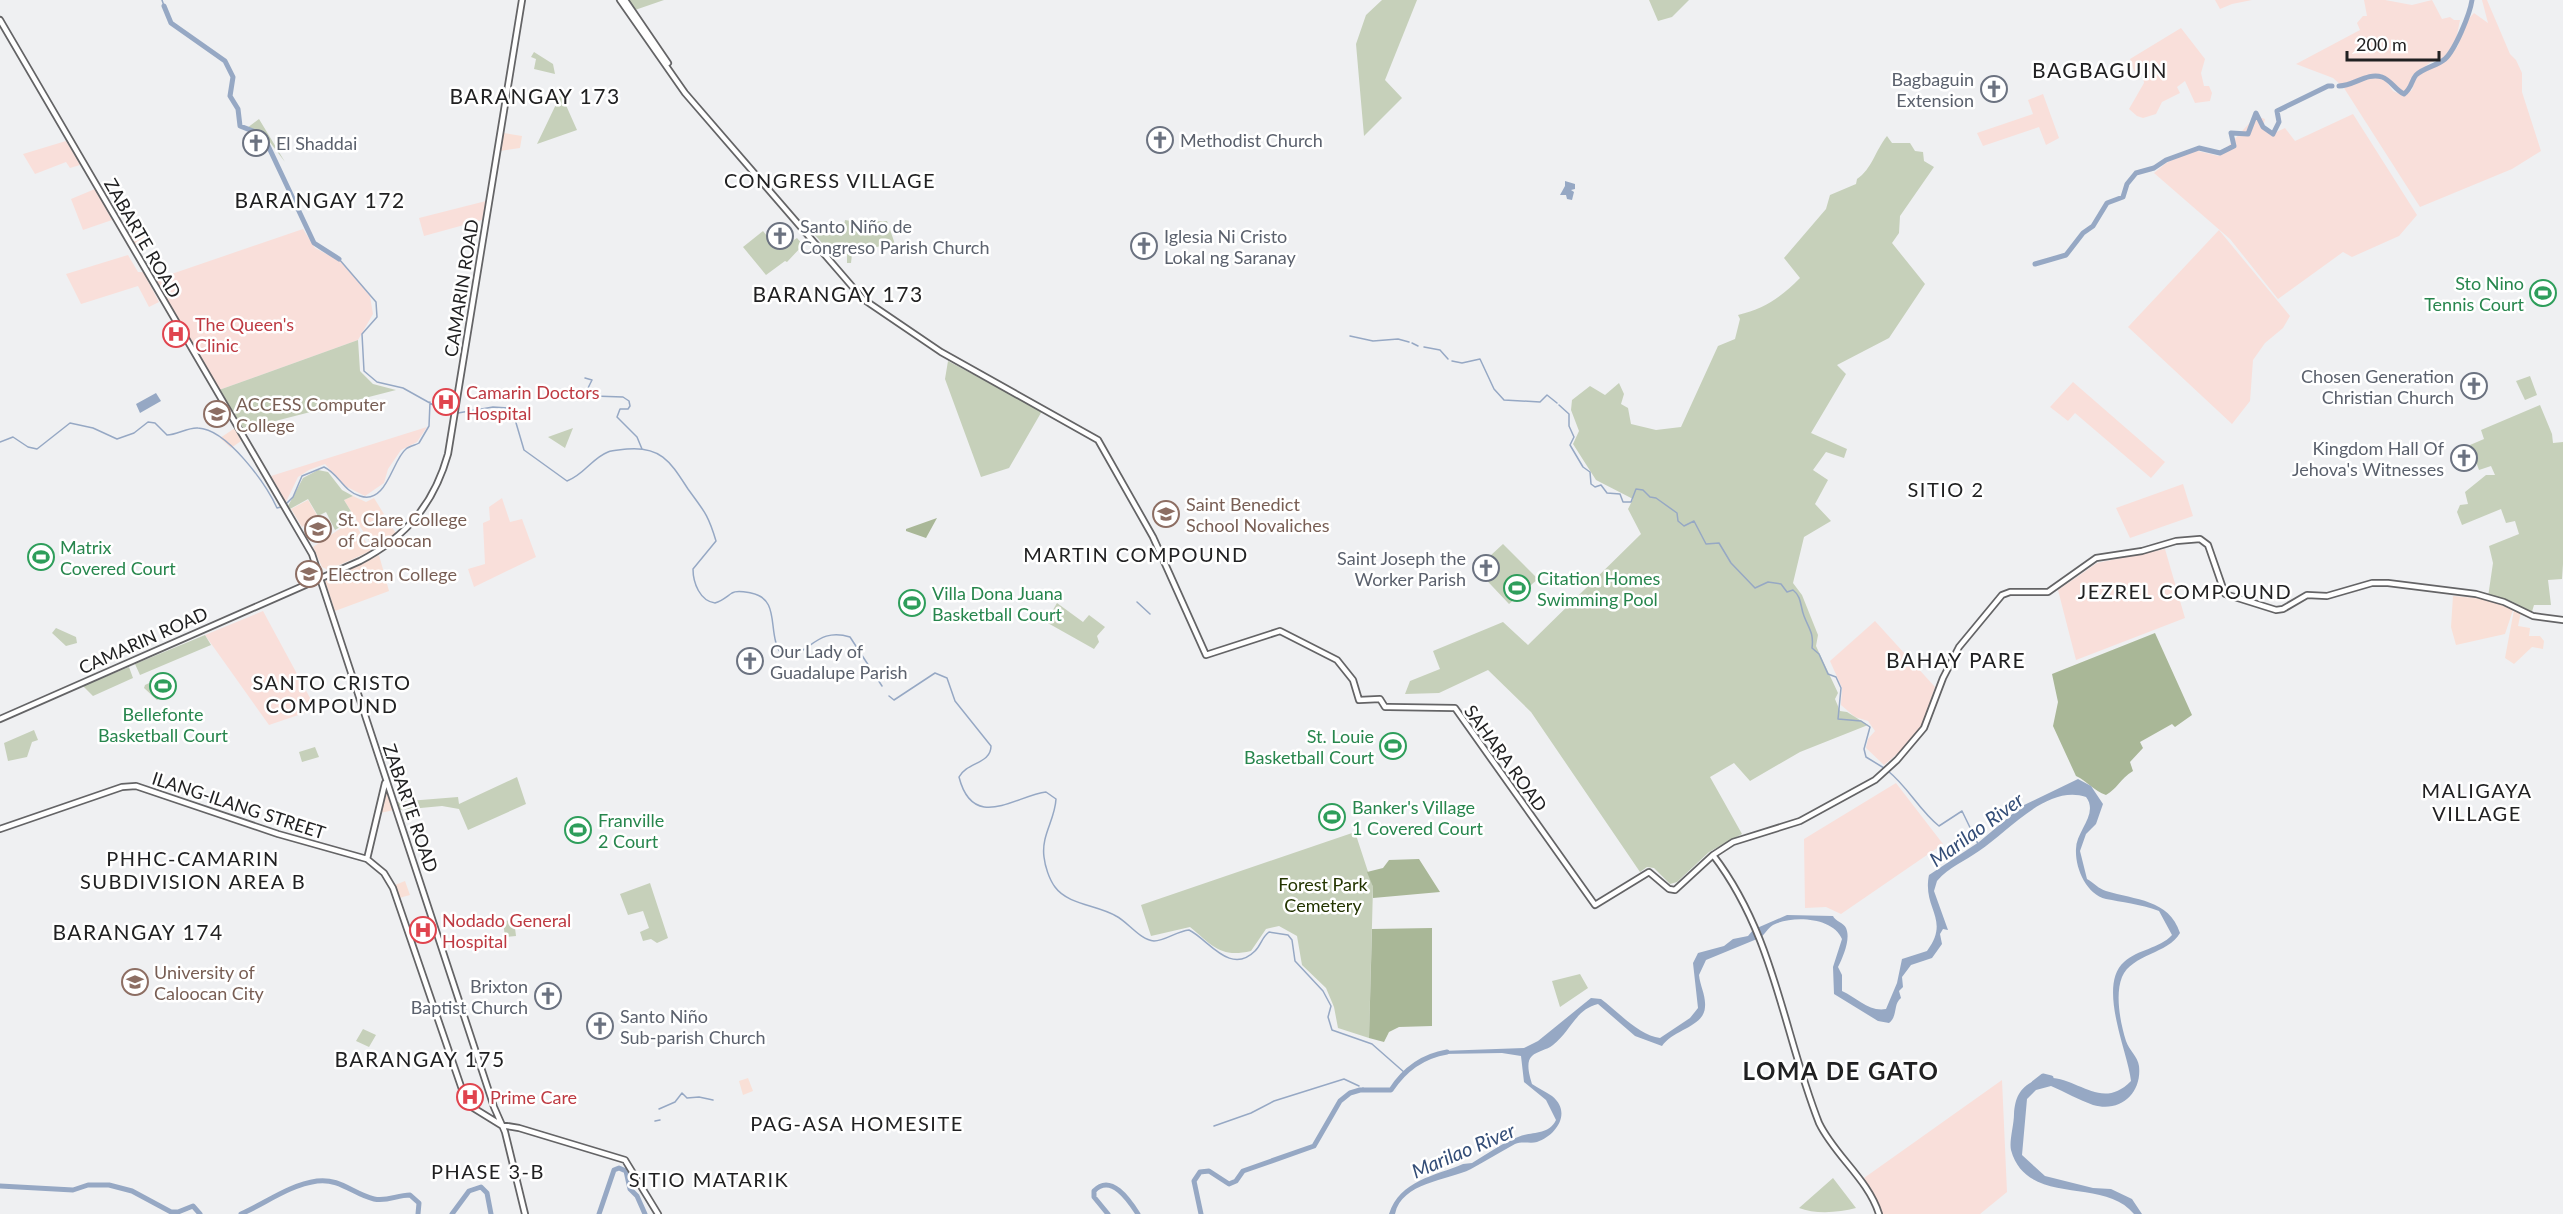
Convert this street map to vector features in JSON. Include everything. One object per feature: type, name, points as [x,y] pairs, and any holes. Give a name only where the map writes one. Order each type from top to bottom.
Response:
[{"type":"main road","name":"CAMARIN ROAD","points":[[0,719],[373,554],[401,535],[425,508],[445,463],[454,418],[522,0]]},
{"type":"main road","points":[[620,0],[688,96]]},
{"type":"main road","points":[[625,0],[688,96]]},
{"type":"main road","name":"ZABARTE ROAD","points":[[0,20],[306,542],[321,577],[501,1125],[525,1214]]},
{"type":"main road","name":"SAHARA ROAD","points":[[688,96],[863,299],[946,356],[1098,440],[1152,535],[1206,655],[1280,631],[1337,660],[1353,680],[1359,700],[1380,699],[1385,707],[1455,708],[1595,904],[1648,872],[1669,889],[1675,890],[1713,855]]},
{"type":"main road","points":[[1879,1214],[1870,1194],[1827,1140],[1819,1123],[1776,980],[1763,946],[1734,884],[1713,855],[1740,839],[1800,821],[1871,784],[1890,767],[1927,723],[1943,678],[1959,647],[2002,595],[2010,592],[2048,592],[2096,558],[2200,539],[2208,544],[2225,594],[2276,610],[2286,608],[2307,595],[2327,596],[2374,583],[2388,583],[2476,594],[2504,602],[2533,616],[2563,620]]},
{"type":"main road","points":[[386,780],[367,859],[384,873],[393,888],[467,1104],[501,1125],[519,1128],[625,1160],[658,1214]]},
{"type":"main road","name":"ILANG-ILANG STREET","points":[[0,829],[122,787],[136,786],[278,834],[367,859]]},
{"type":"shaded area","points":[[2215,0],[2252,0],[2220,9]]},
{"type":"shaded area","points":[[2364,0],[2385,0],[2412,5],[2432,0],[2442,19],[2450,17],[2460,20],[2455,45],[2442,59],[2431,62],[2413,75],[2410,88],[2402,92],[2381,74],[2369,75],[2342,86],[2333,78],[2296,64],[2360,30],[2357,23],[2363,16],[2367,16]]},
{"type":"shaded area","points":[[2482,0],[2487,0],[2510,54],[2516,60],[2522,73],[2522,92],[2541,151],[2512,169],[2420,207],[2344,88],[2374,76],[2386,81],[2393,91],[2404,96],[2412,90],[2415,78],[2432,65],[2445,61],[2458,46],[2463,25],[2474,13],[2488,23]]},
{"type":"shaded area","points":[[2181,28],[2205,59],[2201,73],[2204,86],[2209,86],[2212,93],[2210,101],[2195,103],[2185,81],[2177,87],[2180,93],[2162,102],[2156,114],[2143,118],[2137,116],[2129,109],[2144,83],[2142,70],[2134,71],[2130,59]]},
{"type":"shaded area","points":[[2043,94],[2059,138],[2046,145],[2039,127],[1983,146],[1977,133],[2033,114],[2028,100]]},
{"type":"shaded area","points":[[2353,114],[2417,215],[2399,236],[2352,257],[2343,252],[2278,299],[2230,239],[2154,173],[2166,163],[2194,150],[2219,156],[2256,116],[2265,119],[2263,127],[2272,134],[2285,128],[2295,141]]},
{"type":"shaded area","points":[[504,133],[522,136],[520,148],[500,151]]},
{"type":"shaded area","points":[[66,141],[80,165],[70,168],[66,162],[35,174],[23,154]]},
{"type":"shaded area","points":[[95,189],[112,220],[83,230],[71,199]]},
{"type":"shaded area","points":[[486,201],[482,220],[424,236],[419,218]]},
{"type":"shaded area","points":[[145,228],[153,242],[138,251],[129,237]]},
{"type":"shaded area","points":[[303,229],[315,248],[340,261],[370,296],[373,314],[358,340],[219,390],[154,280]]},
{"type":"shaded area","points":[[2219,230],[2290,316],[2283,328],[2265,343],[2253,360],[2250,401],[2232,424],[2128,327]]},
{"type":"shaded area","points":[[128,255],[138,272],[143,272],[159,302],[149,307],[138,286],[81,304],[66,274]]},
{"type":"shaded area","points":[[2073,382],[2165,462],[2151,478],[2075,413],[2068,421],[2050,407]]},
{"type":"shaded area","points":[[427,427],[417,442],[401,450],[388,469],[384,483],[365,496],[345,486],[325,464],[298,477],[286,502],[271,476]]},
{"type":"shaded area","points":[[235,428],[241,441],[231,448],[220,438]]},
{"type":"shaded area","points":[[2183,484],[2193,516],[2130,538],[2116,508]]},
{"type":"shaded area","points":[[353,496],[366,502],[374,498],[397,535],[374,549],[344,500]]},
{"type":"shaded area","points":[[502,498],[510,522],[522,519],[536,557],[474,587],[468,569],[485,564],[483,523],[490,520],[489,507]]},
{"type":"shaded area","points":[[308,500],[318,517],[302,527],[291,509]]},
{"type":"shaded area","points":[[353,520],[371,551],[328,570],[322,567],[313,547]]},
{"type":"shaded area","points":[[2165,549],[2185,618],[2076,660],[2058,590],[2097,563]]},
{"type":"shaded area","points":[[379,555],[389,591],[335,611],[325,581]]},
{"type":"shaded area","points":[[2453,596],[2487,599],[2513,610],[2505,634],[2456,645],[2451,627]]},
{"type":"shaded area","points":[[2514,610],[2521,612],[2518,626],[2530,628],[2529,636],[2540,636],[2544,641],[2543,649],[2532,647],[2514,664],[2505,658]]},
{"type":"shaded area","points":[[263,611],[316,709],[269,725],[205,635]]},
{"type":"shaded area","points":[[1875,621],[1935,687],[1923,724],[1902,750],[1884,765],[1866,748],[1868,739],[1875,731],[1868,721],[1855,717],[1841,705],[1842,688],[1830,661]]},
{"type":"shaded area","points":[[1896,783],[1943,844],[1841,914],[1826,907],[1805,908],[1804,839]]},
{"type":"shaded area","points":[[387,788],[394,810],[380,813]]},
{"type":"shaded area","points":[[405,881],[410,895],[399,898],[395,885]]},
{"type":"shaded area","points":[[748,1078],[753,1091],[743,1095],[739,1081]]},
{"type":"shaded area","points":[[2002,1080],[2007,1192],[1980,1214],[1882,1214],[1864,1178]]},
{"type":"green space","points":[[627,0],[664,0],[635,10]]},
{"type":"green space","points":[[1382,0],[1417,0],[1385,80],[1402,98],[1364,136],[1356,44],[1366,15]]},
{"type":"green space","points":[[1649,0],[1689,0],[1672,17],[1658,21]]},
{"type":"green space","points":[[534,52],[553,64],[555,74],[534,69],[536,59],[531,57]]},
{"type":"green space","points":[[561,94],[577,130],[537,144]]},
{"type":"green space","points":[[259,119],[285,162],[263,133],[247,128]]},
{"type":"green space","points":[[1887,136],[1892,143],[1910,143],[1915,151],[1923,152],[1924,161],[1934,167],[1900,216],[1899,233],[1892,243],[1925,284],[1889,338],[1837,365],[1846,374],[1811,433],[1847,449],[1844,458],[1826,452],[1813,470],[1828,480],[1815,504],[1831,521],[1804,537],[1793,583],[1802,595],[1818,635],[1816,646],[1838,693],[1835,699],[1840,711],[1847,712],[1868,725],[1800,752],[1750,781],[1734,763],[1710,777],[1742,834],[1709,852],[1677,882],[1670,884],[1654,868],[1647,867],[1640,872],[1531,712],[1488,670],[1439,693],[1405,694],[1410,681],[1440,669],[1433,651],[1503,622],[1528,645],[1641,534],[1628,509],[1633,499],[1596,480],[1573,444],[1579,431],[1571,410],[1572,400],[1590,386],[1605,395],[1619,383],[1624,394],[1621,404],[1628,408],[1631,424],[1656,430],[1681,427],[1718,346],[1735,339],[1740,319],[1738,315],[1772,301],[1800,278],[1784,258],[1826,209],[1830,195],[1856,184],[1857,179],[1870,165]]},
{"type":"green space","points":[[845,220],[887,221],[897,250],[893,251],[892,247],[884,245],[852,254],[851,263],[847,263],[847,255],[839,251],[834,256],[813,233],[818,229],[842,236]]},
{"type":"green space","points":[[763,231],[779,250],[797,238],[803,245],[787,262],[785,261],[766,275],[743,247]]},
{"type":"green space","points":[[358,340],[360,371],[373,384],[396,390],[244,429],[219,390]]},
{"type":"green space","points":[[948,361],[1042,411],[1009,468],[981,477],[945,379]]},
{"type":"green space","points":[[2530,376],[2537,395],[2525,400],[2516,381]]},
{"type":"green space","points":[[2540,405],[2552,434],[2553,443],[2563,442],[2563,564],[2562,579],[2548,580],[2551,605],[2534,605],[2531,615],[2488,597],[2493,563],[2489,546],[2519,534],[2515,521],[2506,523],[2501,509],[2462,525],[2457,512],[2460,505],[2468,504],[2465,492],[2486,475],[2495,475],[2491,466],[2479,470],[2470,445],[2484,439],[2481,430]]},
{"type":"green space","points":[[573,428],[565,448],[548,437]]},
{"type":"green space","points":[[318,470],[328,472],[342,490],[353,496],[344,500],[355,518],[335,530],[326,512],[318,516],[308,499],[290,509],[288,506],[303,478]]},
{"type":"green space","points":[[937,518],[926,538],[906,531],[906,529]]},
{"type":"green space","points":[[1503,544],[1538,579],[1509,604],[1476,569]]},
{"type":"green space","name":"Matrix Covered Court","points":[[38,548],[49,559],[43,565],[32,555]]},
{"type":"green space","points":[[1057,603],[1083,622],[1089,615],[1105,627],[1097,636],[1099,642],[1094,649],[1046,622]]},
{"type":"green space","points":[[56,628],[76,637],[77,643],[66,646],[52,633]]},
{"type":"green space","points":[[2155,633],[2192,715],[2175,727],[2172,724],[2140,742],[2143,748],[2130,762],[2133,771],[2106,795],[2076,776],[2053,726],[2058,702],[2052,674]]},
{"type":"green space","points":[[205,635],[211,645],[140,675],[135,664]]},
{"type":"green space","points":[[129,667],[133,678],[93,696],[83,686]]},
{"type":"green space","points":[[162,677],[171,689],[157,700],[144,688],[145,685]]},
{"type":"green space","points":[[34,730],[38,740],[32,742],[27,757],[8,761],[4,743]]},
{"type":"green space","points":[[315,747],[319,757],[302,762],[299,752]]},
{"type":"green space","points":[[517,777],[526,804],[468,830],[459,809],[442,806],[399,810],[396,802],[458,797],[459,804]]},
{"type":"green space","name":"Forest Park Cemetery","points":[[1355,832],[1373,887],[1369,1038],[1338,1028],[1334,1007],[1326,988],[1302,965],[1297,936],[1279,926],[1266,929],[1251,951],[1240,953],[1218,949],[1190,927],[1151,936],[1141,905]]},
{"type":"green space","points":[[1419,859],[1440,892],[1373,898],[1373,887],[1367,872],[1383,868],[1389,860]]},
{"type":"green space","points":[[650,883],[668,938],[657,943],[651,939],[643,941],[640,932],[649,928],[643,911],[628,915],[620,894]]},
{"type":"green space","points":[[514,920],[516,936],[505,937],[503,921]]},
{"type":"green space","points":[[1432,928],[1432,1026],[1399,1027],[1389,1032],[1384,1042],[1369,1038],[1372,929]]},
{"type":"green space","points":[[1580,974],[1588,988],[1560,1007],[1552,981]]},
{"type":"green space","points":[[363,1029],[376,1035],[369,1047],[356,1041]]},
{"type":"green space","points":[[1833,1178],[1856,1208],[1826,1212],[1799,1208]]},
{"type":"water","points":[[1565,181],[1575,184],[1575,189],[1571,190],[1574,192],[1572,200],[1567,199],[1566,195],[1560,195]]},
{"type":"water","points":[[156,393],[161,401],[140,413],[136,404]]},
{"type":"water","points":[[2078,779],[2091,786],[2103,804],[2096,824],[2086,834],[2080,851],[2087,879],[2103,890],[2139,899],[2159,907],[2168,913],[2180,933],[2167,946],[2134,963],[2122,977],[2119,1008],[2122,1025],[2127,1044],[2139,1066],[2137,1085],[2133,1092],[2121,1103],[2103,1107],[2088,1103],[2051,1086],[2036,1090],[2027,1099],[2022,1155],[2045,1176],[2093,1188],[2111,1189],[2132,1199],[2142,1214],[2134,1214],[2121,1203],[2104,1196],[2049,1186],[2033,1179],[2020,1168],[2011,1150],[2015,1104],[2021,1091],[2034,1081],[2047,1078],[2060,1079],[2107,1094],[2119,1090],[2131,1081],[2116,1020],[2113,987],[2116,973],[2124,962],[2167,940],[2172,935],[2159,911],[2106,899],[2087,886],[2077,864],[2076,856],[2077,842],[2089,816],[2089,803],[2086,797],[2071,795],[2057,797],[2043,803],[1937,881],[1934,891],[1948,930],[1943,929],[1940,934],[1942,944],[1932,958],[1911,965],[1902,977],[1903,987],[1899,991],[1901,998],[1897,1003],[1894,1017],[1889,1023],[1878,1021],[1834,994],[1833,967],[1842,939],[1830,926],[1811,920],[1791,920],[1773,925],[1761,937],[1757,928],[1787,915],[1833,916],[1845,926],[1848,937],[1838,967],[1842,975],[1842,991],[1869,1006],[1886,1009],[1897,983],[1902,959],[1927,951],[1934,940],[1936,922],[1929,897],[1929,875],[1979,842],[2022,806]]},
{"type":"water","points":[[1753,930],[1757,939],[1706,960],[1699,975],[1705,998],[1703,1014],[1694,1024],[1667,1040],[1662,1046],[1635,1036],[1598,1004],[1584,1011],[1559,1040],[1551,1047],[1534,1054],[1529,1062],[1532,1084],[1552,1096],[1561,1109],[1560,1122],[1556,1129],[1537,1142],[1515,1144],[1471,1169],[1416,1189],[1399,1203],[1395,1214],[1389,1214],[1394,1203],[1410,1186],[1430,1176],[1472,1163],[1512,1139],[1549,1129],[1556,1120],[1546,1100],[1524,1082],[1521,1056],[1502,1053],[1442,1054],[1441,1051],[1524,1048],[1538,1041],[1591,998],[1601,999],[1637,1028],[1660,1038],[1690,1018],[1698,1008],[1693,963],[1698,953],[1724,946],[1733,939],[1748,936]]},
{"type":"waterway","points":[[162,0],[164,6]]},
{"type":"waterway","points":[[2339,86],[2376,76],[2385,78],[2404,94],[2416,75],[2442,61],[2449,54],[2462,31],[2472,0]]},
{"type":"waterway","points":[[164,6],[171,23],[225,61],[233,77],[230,96],[238,109],[240,126],[263,135],[314,243],[339,259]]},
{"type":"waterway","points":[[2035,264],[2066,255],[2083,233],[2093,226],[2107,203],[2123,197],[2127,184],[2136,173],[2154,168],[2166,160],[2199,148],[2220,153],[2234,146],[2231,133],[2248,134],[2256,113],[2263,127],[2273,134],[2279,122],[2277,111],[2332,86]]},
{"type":"waterway","points":[[339,259],[376,302],[377,317],[362,334],[364,371],[377,382],[403,388],[446,412],[458,413],[493,407],[508,408],[514,416],[524,450],[567,481],[610,451],[639,449],[657,453],[676,471],[702,508],[716,541],[693,569],[694,580],[701,595],[715,603],[736,592],[751,593],[761,597],[770,610],[775,639],[783,656],[800,652],[829,635],[850,637],[882,686]]},
{"type":"waterway","points":[[1350,336],[1373,341],[1398,339],[1409,342]]},
{"type":"waterway","points":[[1412,343],[1418,346]]},
{"type":"waterway","points":[[1424,347],[1440,350],[1448,359]]},
{"type":"waterway","points":[[1452,361],[1462,363],[1480,359],[1494,389],[1504,400],[1540,402],[1547,395],[1557,403]]},
{"type":"waterway","points":[[585,378],[592,380],[588,388],[594,396],[623,397],[629,401],[628,409],[620,409],[617,417],[637,437],[642,449]]},
{"type":"waterway","points":[[286,504],[293,497],[302,476],[324,467],[354,494],[369,497],[377,494],[388,480],[401,455],[407,448],[419,443],[429,426],[430,402]]},
{"type":"waterway","points":[[1559,405],[1569,414],[1569,426],[1574,437],[1570,445],[1583,467],[1590,472],[1591,484],[1595,487],[1601,485],[1607,493],[1620,494],[1623,502],[1631,502],[1636,489],[1643,490],[1650,497],[1656,498],[1677,513],[1678,521],[1684,526],[1694,521],[1706,544],[1719,543],[1731,563],[1755,588],[1768,582],[1781,584],[1787,592],[1793,590],[1796,593],[1812,635],[1812,648],[1819,654],[1828,674],[1836,677],[1841,688],[1838,719],[1861,721],[1870,727],[1864,749],[1866,757],[1884,768]]},
{"type":"waterway","points":[[0,442],[13,437],[28,447],[37,449],[70,423],[93,428],[117,439],[134,433],[148,422],[155,423],[167,435],[198,428],[209,431],[233,447],[255,472],[277,508],[281,507]]},
{"type":"waterway","points":[[1137,602],[1150,614]]},
{"type":"waterway","points":[[889,696],[894,700],[935,673],[947,678],[955,701],[991,746],[990,752],[983,760],[967,768],[959,777],[965,794],[974,803],[985,807],[996,807],[1046,792],[1056,799],[1044,842],[1044,857],[1051,880],[1067,898],[1109,912],[1149,940],[1158,941],[1189,930],[1220,953],[1237,960],[1246,958],[1255,951],[1269,932],[1288,935],[1292,940],[1295,961],[1323,991],[1331,1006],[1328,1017],[1332,1030],[1372,1044],[1405,1073]]},
{"type":"waterway","points":[[1888,771],[1939,826],[1962,811],[1978,844]]},
{"type":"waterway","points":[[1201,1214],[1194,1181],[1200,1172],[1209,1171],[1229,1184],[1236,1181],[1243,1171],[1314,1146],[1340,1101],[1350,1093],[1360,1090],[1391,1090],[1415,1065],[1447,1052]]},
{"type":"waterway","name":"Marilao River","points":[[2034,1083],[2043,1076],[2051,1078]]},
{"type":"waterway","points":[[1214,1126],[1251,1113],[1274,1101],[1344,1079],[1359,1086]]},
{"type":"waterway","points":[[659,1109],[675,1102],[682,1093],[687,1098],[699,1097],[713,1100]]},
{"type":"waterway","points":[[655,1121],[660,1120]]},
{"type":"waterway","points":[[599,1214],[614,1170],[619,1168],[626,1171],[630,1189],[637,1196],[645,1214]]},
{"type":"waterway","points":[[241,1214],[297,1186],[317,1181],[340,1184],[374,1199],[383,1200],[410,1195],[419,1203],[418,1214]]},
{"type":"waterway","points":[[0,1186],[73,1190],[88,1185],[109,1185],[132,1191],[171,1212],[178,1212],[193,1206],[200,1214]]},
{"type":"waterway","points":[[1108,1214],[1094,1197],[1094,1191],[1100,1186],[1107,1185],[1119,1190],[1138,1214]]},
{"type":"waterway","points":[[452,1214],[469,1191],[481,1187],[487,1193],[491,1214]]},
{"type":"place","name":"Bagbaguin Extension","points":[[1994,89]]},
{"type":"place","name":"Methodist Church","points":[[1160,140]]},
{"type":"place","name":"El Shaddai","points":[[256,143]]},
{"type":"place","name":"Santo Niño de Congreso Parish Church","points":[[780,236]]},
{"type":"place","name":"Iglesia Ni Cristo Lokal ng Saranay","points":[[1144,246]]},
{"type":"place","name":"Sto Nino Tennis Court","points":[[2543,293]]},
{"type":"place","name":"The Queen's Clinic","points":[[176,334]]},
{"type":"place","name":"Chosen Generation Christian Church","points":[[2474,386]]},
{"type":"place","name":"Camarin Doctors Hospital","points":[[446,402]]},
{"type":"place","name":"ACCESS Computer College","points":[[217,414]]},
{"type":"place","name":"Kingdom Hall Of Jehova's Witnesses","points":[[2464,458]]},
{"type":"place","name":"Saint Benedict School Novaliches","points":[[1166,514]]},
{"type":"place","name":"St. Clare College of Caloocan","points":[[318,529]]},
{"type":"place","name":"Matrix Covered Court","points":[[41,557]]},
{"type":"place","name":"Saint Joseph the Worker Parish","points":[[1486,568]]},
{"type":"place","name":"Electron College","points":[[309,574]]},
{"type":"place","name":"Citation Homes Swimming Pool","points":[[1517,588]]},
{"type":"place","name":"Villa Dona Juana Basketball Court","points":[[912,603]]},
{"type":"place","name":"Our Lady of Guadalupe Parish","points":[[750,661]]},
{"type":"place","name":"Bellefonte Basketball Court","points":[[163,686]]},
{"type":"place","name":"St. Louie Basketball Court","points":[[1393,746]]},
{"type":"place","name":"Banker's Village 1 Covered Court","points":[[1332,817]]},
{"type":"place","name":"Franville 2 Court","points":[[578,830]]},
{"type":"place","name":"Nodado General Hospital","points":[[423,930]]},
{"type":"place","name":"University of Caloocan City","points":[[135,982]]},
{"type":"place","name":"Brixton Baptist Church","points":[[548,996]]},
{"type":"place","name":"Santo Niño Sub-parish Church","points":[[600,1026]]},
{"type":"place","name":"Prime Care","points":[[470,1097]]},
{"type":"district","name":"BAGBAGUIN","points":[[2100,69]]},
{"type":"district","name":"BARANGAY 173","points":[[535,95]]},
{"type":"district","name":"CONGRESS VILLAGE","points":[[830,180]]},
{"type":"district","name":"BARANGAY 172","points":[[320,199]]},
{"type":"district","name":"BARANGAY 173","points":[[838,293]]},
{"type":"district","name":"SITIO 2","points":[[1946,489]]},
{"type":"district","name":"MARTIN COMPOUND","points":[[1136,554]]},
{"type":"district","name":"JEZREL COMPOUND","points":[[2185,591]]},
{"type":"district","name":"BAHAY PARE","points":[[1956,659]]},
{"type":"district","name":"SANTO CRISTO COMPOUND","points":[[332,694]]},
{"type":"district","name":"MALIGAYA VILLAGE","points":[[2477,802]]},
{"type":"district","name":"PHHC-CAMARIN SUBDIVISION AREA B","points":[[193,870]]},
{"type":"district","name":"BARANGAY 174","points":[[138,931]]},
{"type":"district","name":"BARANGAY 175","points":[[420,1058]]},
{"type":"district","name":"LOMA DE GATO","points":[[1841,1070]]},
{"type":"district","name":"PAG-ASA HOMESITE","points":[[857,1123]]},
{"type":"district","name":"PHASE 3-B","points":[[488,1171]]},
{"type":"district","name":"SITIO MATARIK","points":[[709,1179]]}]
